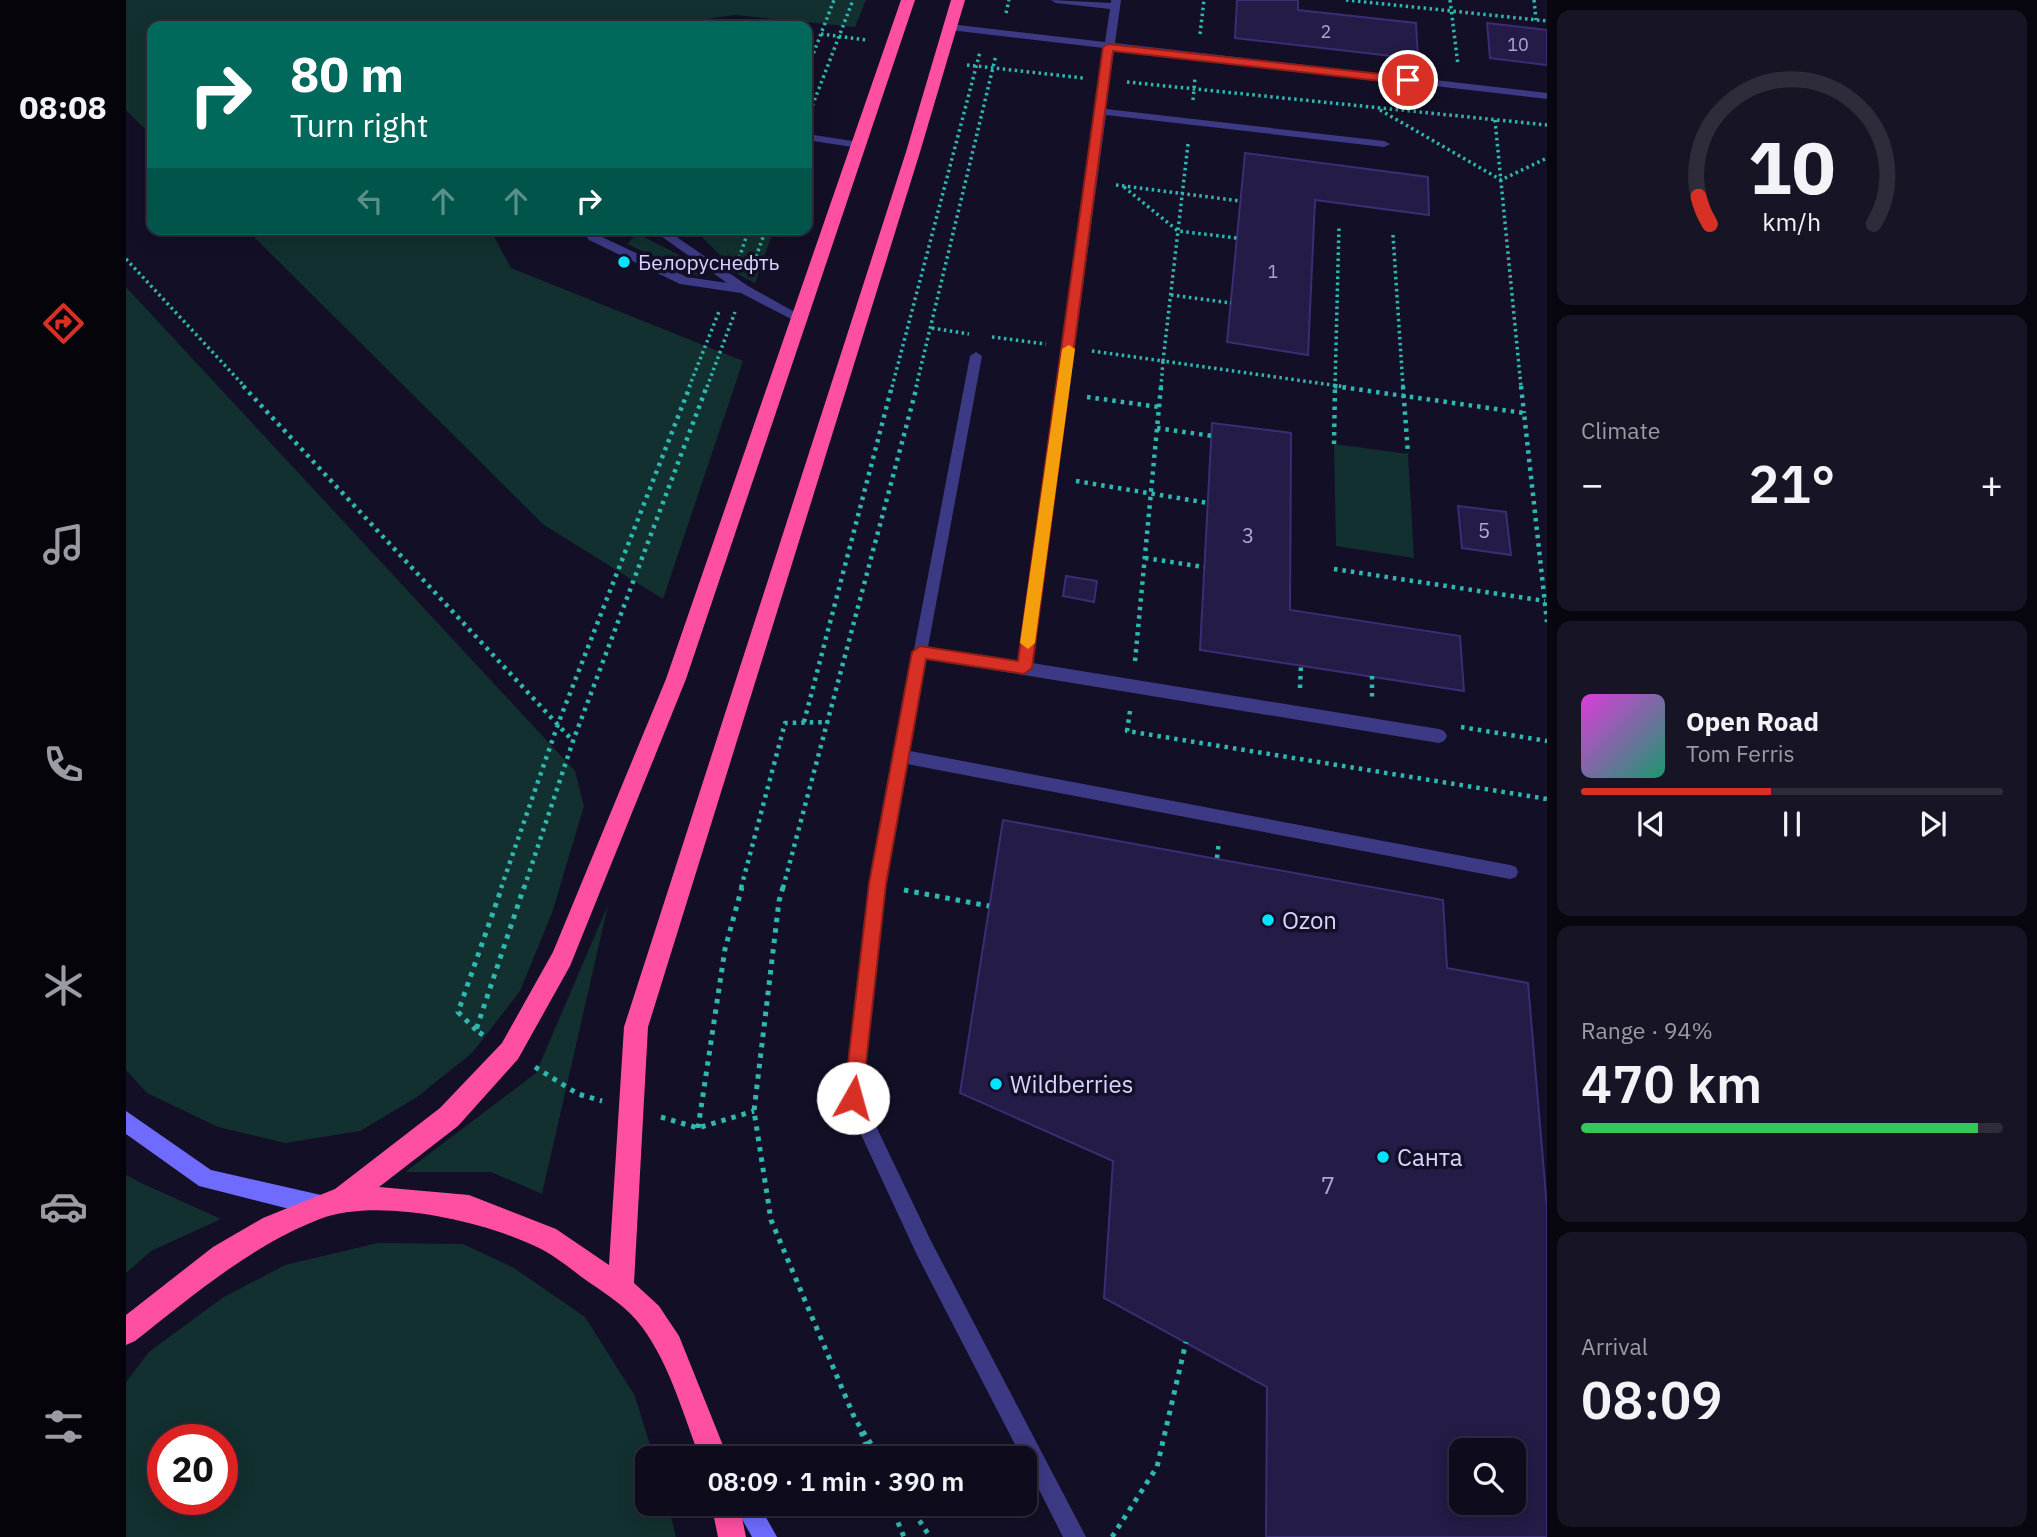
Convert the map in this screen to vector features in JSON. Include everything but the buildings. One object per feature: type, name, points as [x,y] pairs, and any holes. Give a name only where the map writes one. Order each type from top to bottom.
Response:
[{"type":"highway","points":[[126,1332],[222,1256],[272,1227],[332,1203],[449,1117],[510,1051],[562,958],[676,679],[908,0]]},
{"type":"highway","points":[[621,1289],[636,1027],[958,0]]},
{"type":"highway","points":[[332,1203],[400,1200],[470,1208],[547,1238],[621,1289],[650,1315],[670,1345],[712,1446]]},
{"type":"highway","points":[[727,1516],[732,1537]]},
{"type":"main road","points":[[126,1121],[206,1179],[332,1203]]},
{"type":"main road","points":[[753,1516],[765,1537]]},
{"type":"lane","points":[[1024,668],[1116,4],[1056,0]]},
{"type":"lane","points":[[950,27],[1547,96]]},
{"type":"lane","points":[[1100,111],[1384,144]]},
{"type":"lane","points":[[812,138],[859,145]]},
{"type":"lane","points":[[594,235],[593,237],[684,281],[730,284],[801,319]]},
{"type":"lane","points":[[674,235],[730,284]]},
{"type":"lane","points":[[976,356],[877,884],[853,1098],[923,1248],[1075,1537]]},
{"type":"lane","points":[[920,652],[1439,736]]},
{"type":"lane","points":[[901,756],[1510,872]]},
{"type":"path","points":[[812,57],[834,0]]},
{"type":"path","points":[[812,108],[853,0]]},
{"type":"path","points":[[866,1446],[771,1220],[754,1111],[779,901],[829,722],[932,328],[1009,0]]},
{"type":"path","points":[[1204,0],[1163,361],[1127,732],[1547,799]]},
{"type":"path","points":[[1346,0],[1547,22]]},
{"type":"path","points":[[1450,0],[1461,86]]},
{"type":"path","points":[[1534,0],[1536,20]]},
{"type":"path","points":[[804,722],[985,32]]},
{"type":"path","points":[[821,34],[894,43]]},
{"type":"path","points":[[940,62],[1547,125]]},
{"type":"path","points":[[1377,108],[1501,180]]},
{"type":"path","points":[[1495,120],[1547,622]]},
{"type":"path","points":[[1501,180],[1547,158]]},
{"type":"path","points":[[1091,182],[1240,201]]},
{"type":"path","points":[[1124,186],[1178,231],[1237,238]]},
{"type":"path","points":[[1334,444],[1339,225]]},
{"type":"path","points":[[476,1030],[458,1012],[558,724],[747,235]]},
{"type":"path","points":[[1393,235],[1408,454]]},
{"type":"path","points":[[126,259],[573,741]]},
{"type":"path","points":[[1171,295],[1231,303]]},
{"type":"path","points":[[932,328],[973,334]]},
{"type":"path","points":[[987,336],[1524,413]]},
{"type":"path","points":[[1062,394],[1159,407]]},
{"type":"path","points":[[1157,428],[1212,436]]},
{"type":"path","points":[[1051,476],[1208,503]]},
{"type":"path","points":[[1145,558],[1205,567]]},
{"type":"path","points":[[1334,569],[1545,601]]},
{"type":"path","points":[[698,1128],[725,950],[785,723],[829,722]]},
{"type":"path","points":[[877,884],[989,906]]},
{"type":"path","points":[[1112,1537],[1157,1467],[1186,1342]]},
{"type":"path","points":[[855,1419],[872,1446]]},
{"type":"path","points":[[895,1516],[904,1537]]},
{"type":"path","points":[[916,1516],[930,1537]]},
{"type":"green space","points":[[126,0],[866,0],[855,27],[735,15],[692,21],[147,21],[147,131],[126,110]]},
{"type":"green space","points":[[252,235],[493,235],[511,268],[743,361],[663,599],[544,525]]},
{"type":"green space","points":[[700,235],[772,235],[755,283],[738,274]]},
{"type":"green space","points":[[635,236],[642,236],[689,260],[701,278],[627,244]]},
{"type":"green space","points":[[126,287],[575,771],[584,806],[552,913],[520,991],[472,1053],[417,1097],[360,1131],[285,1143],[218,1127],[147,1093],[126,1070]]},
{"type":"green space","points":[[1334,444],[1408,454],[1414,558],[1336,546]]},
{"type":"green space","points":[[608,905],[542,1194],[491,1172],[405,1172],[536,1073]]},
{"type":"green space","points":[[126,1175],[221,1219],[151,1251],[126,1273]]},
{"type":"green space","points":[[378,1243],[463,1244],[514,1268],[585,1317],[635,1396],[650,1446],[635,1446],[635,1516],[671,1516],[676,1537],[126,1537],[126,1382],[149,1352],[222,1298],[285,1265]]},
{"type":"slow traffic","points":[[1028,643],[1069,349]]},
{"type":"place","name":"Белоруснефть","points":[[624,262]]},
{"type":"place","name":"Ozon","points":[[1268,920]]},
{"type":"place","name":"Wildberries","points":[[996,1084]]},
{"type":"place","name":"Санта","points":[[1383,1157]]},
{"type":"route","points":[[853,1098],[877,884],[920,652],[1024,668],[1108,47],[1408,80]]}]
